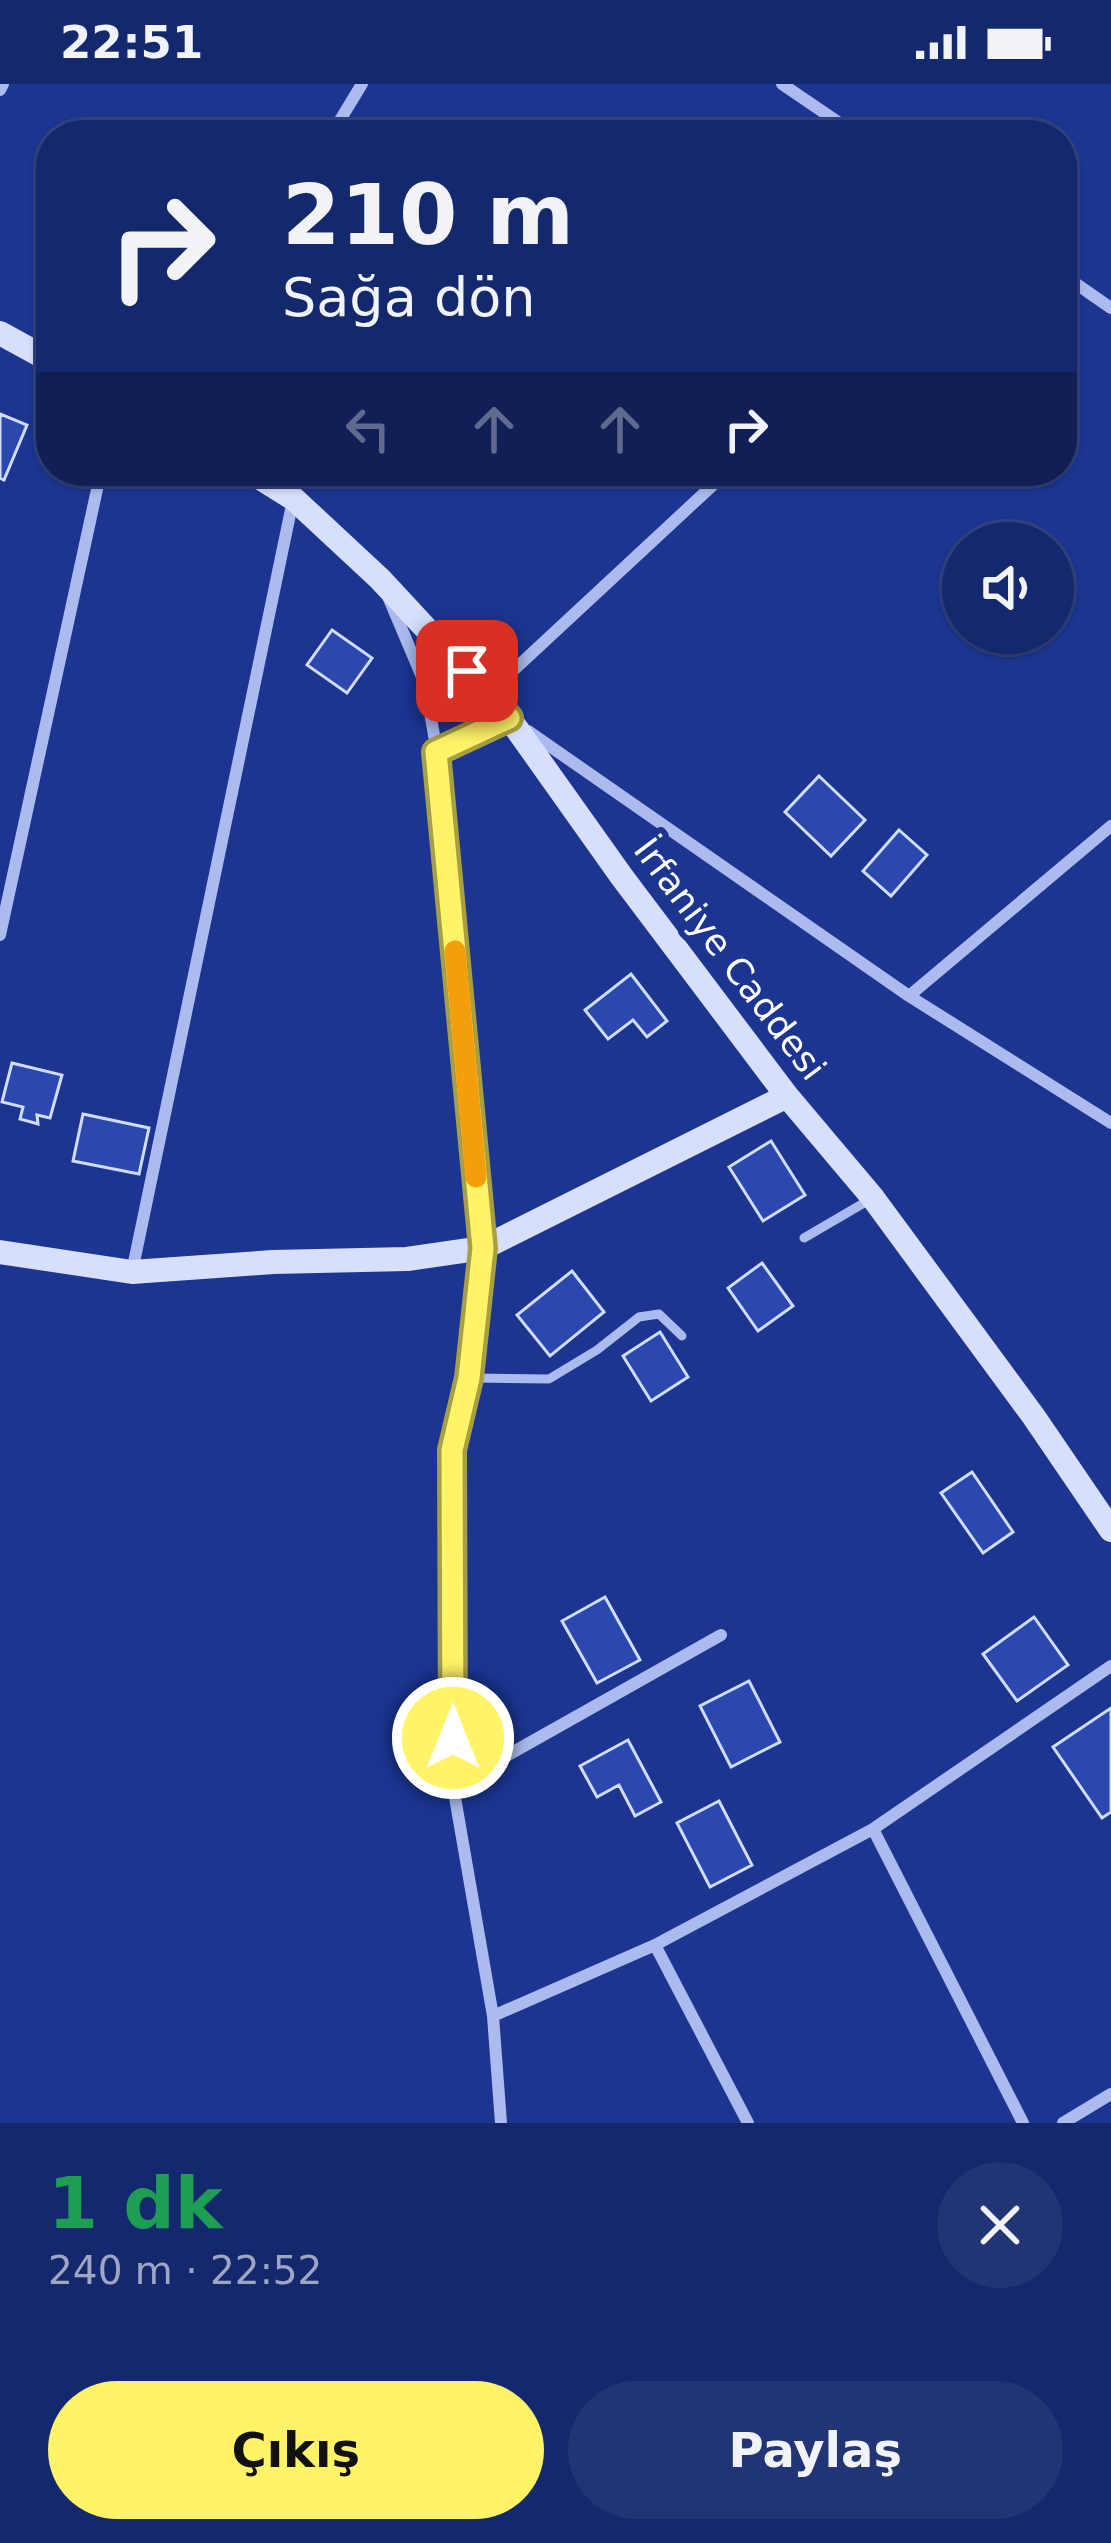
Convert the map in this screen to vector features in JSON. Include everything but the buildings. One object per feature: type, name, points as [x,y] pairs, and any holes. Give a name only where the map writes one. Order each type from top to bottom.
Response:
[{"type":"main road","points":[[0,333],[36,353]]},
{"type":"main road","name":"İrfaniye Caddesi","points":[[273,486],[294,499],[380,579],[509,718],[787,1096],[873,1198],[1111,1530]]},
{"type":"main road","points":[[0,1252],[132,1272],[407,1259],[483,1248],[787,1096]]},
{"type":"street","points":[[340,120],[362,84]]},
{"type":"street","points":[[782,84],[835,120]]},
{"type":"street","points":[[1077,284],[1111,308]]},
{"type":"street","points":[[0,935],[98,486]]},
{"type":"street","points":[[488,694],[712,486]]},
{"type":"street","points":[[132,1272],[294,499]]},
{"type":"street","points":[[380,579],[425,684],[436,752],[483,1248],[469,1378],[452,1450],[453,1786],[493,2016],[501,2123]]},
{"type":"street","points":[[436,752],[509,718],[909,996],[1111,1123]]},
{"type":"street","points":[[909,996],[1111,826]]},
{"type":"street","points":[[453,1786],[721,1635]]},
{"type":"street","points":[[493,2016],[655,1946],[873,1829],[1111,1666]]},
{"type":"street","points":[[873,1829],[1023,2123]]},
{"type":"street","points":[[655,1946],[748,2123]]},
{"type":"street","points":[[1063,2123],[1111,2094]]},
{"type":"lane","points":[[804,1238],[873,1198]]},
{"type":"lane","points":[[469,1378],[549,1378],[597,1350],[639,1317],[659,1314],[682,1336]]},
{"type":"slow traffic","points":[[455,951],[476,1177]]},
{"type":"route","points":[[453,1738],[452,1450],[469,1378],[483,1248],[436,752],[509,718],[467,671]]}]
